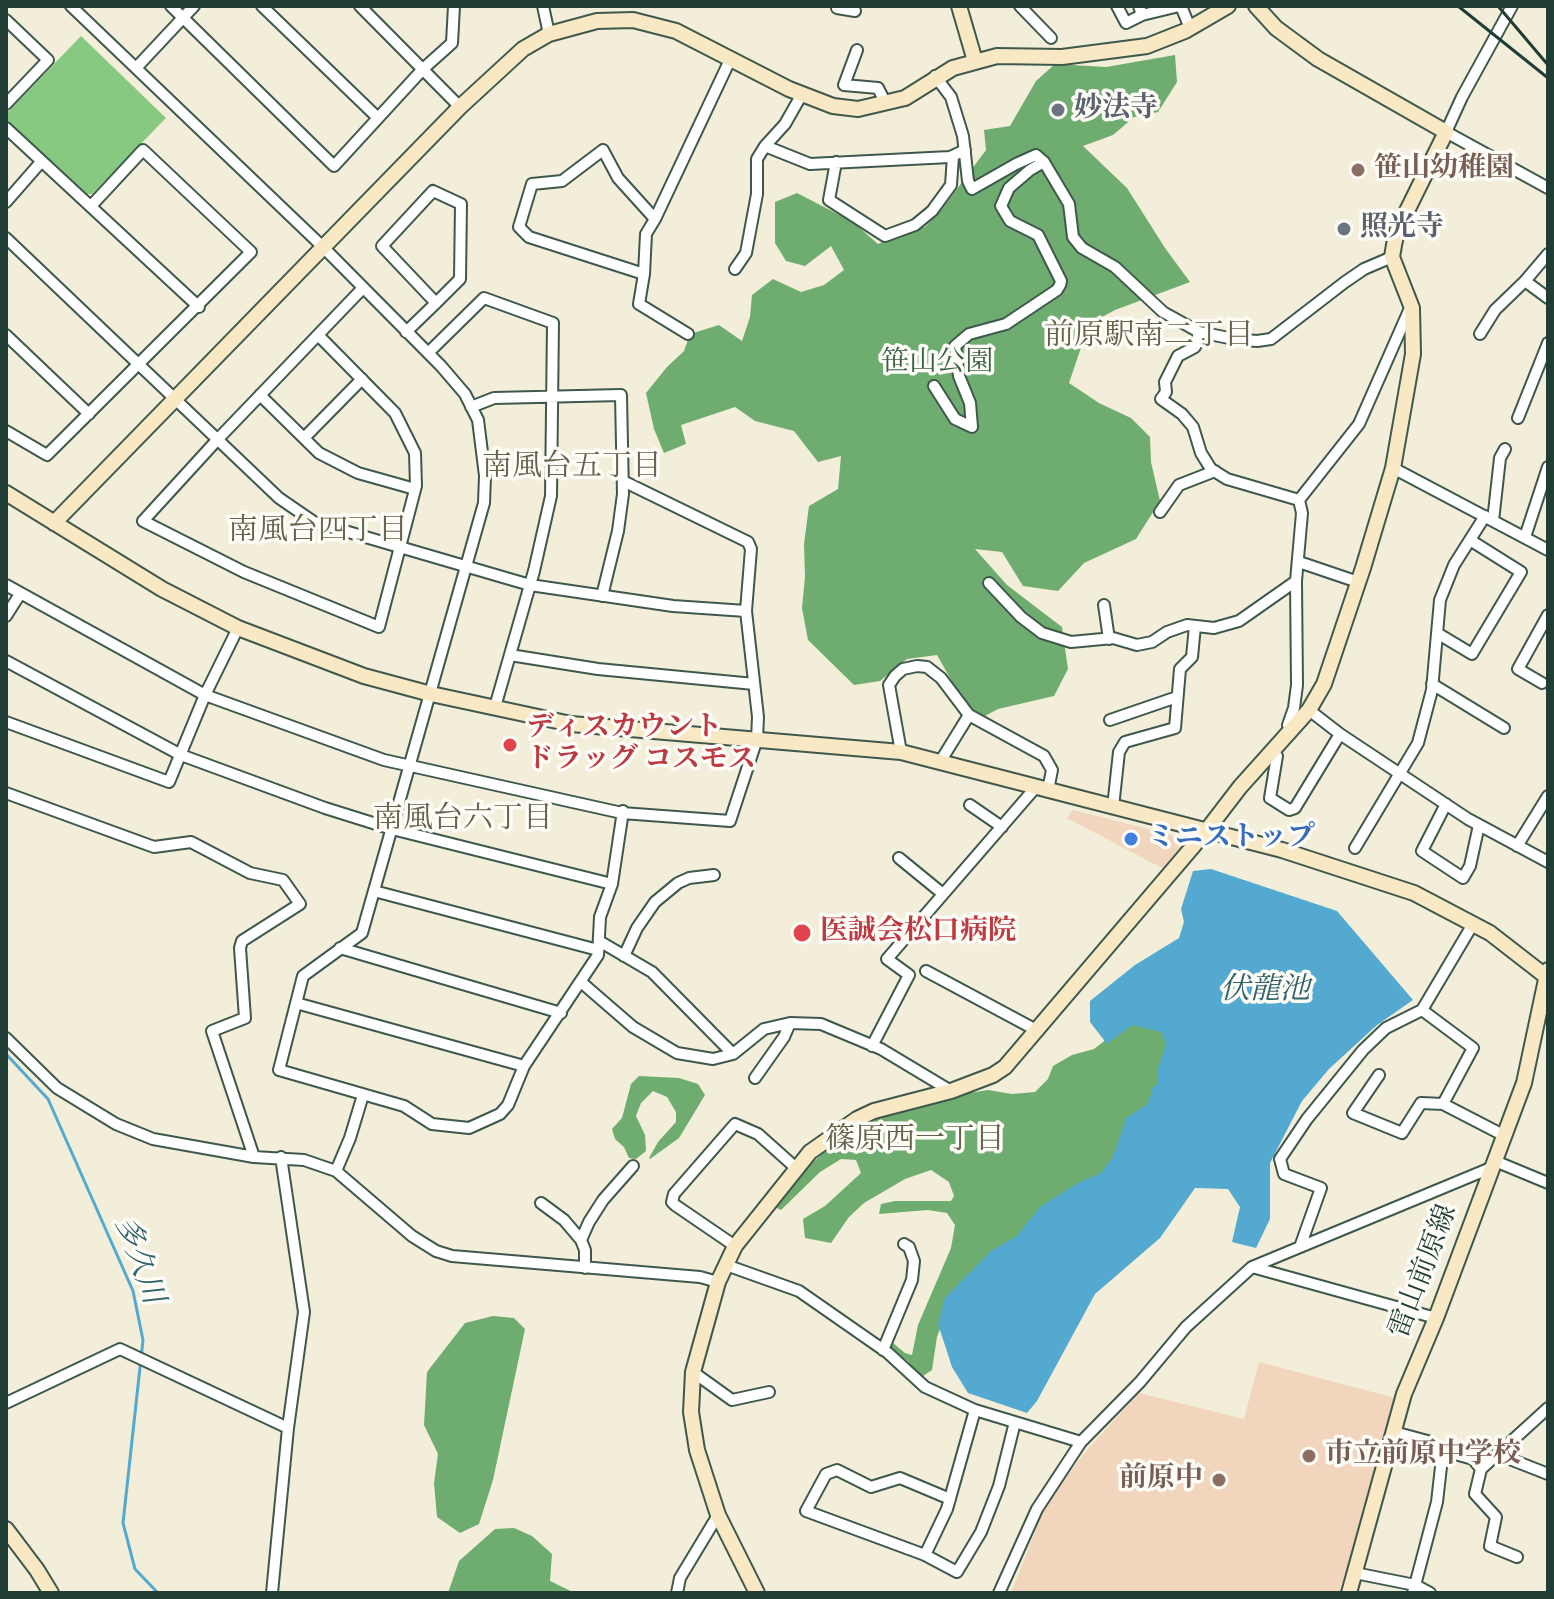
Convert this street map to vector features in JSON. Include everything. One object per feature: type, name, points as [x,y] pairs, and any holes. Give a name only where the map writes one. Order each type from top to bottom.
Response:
[{"type":"street","points":[[71,6],[324,248],[428,353],[465,394],[478,420],[485,476],[484,503],[362,933],[303,976],[279,1070],[404,1106],[432,1124],[469,1128],[500,1114],[508,1105],[524,1066],[581,982],[598,946],[600,917],[612,884],[623,812]]},
{"type":"street","points":[[171,6],[334,166],[423,69],[452,43],[454,6]]},
{"type":"street","points":[[136,68],[194,6]]},
{"type":"street","points":[[262,6],[378,118]]},
{"type":"street","points":[[360,6],[460,107]]},
{"type":"street","points":[[543,6],[549,34]]},
{"type":"street","points":[[837,6],[855,11]]},
{"type":"street","points":[[959,6],[975,61]]},
{"type":"street","points":[[1020,6],[1051,38]]},
{"type":"street","points":[[1117,6],[1126,23],[1141,10],[1180,6],[1190,28]]},
{"type":"street","points":[[54,523],[460,107],[523,49],[549,34],[597,21],[633,20],[676,31],[802,94],[833,106],[858,109],[905,98],[935,76],[997,56],[1062,57],[1147,46],[1190,28],[1228,6]]},
{"type":"street","points":[[1256,6],[1276,28],[1318,59],[1548,188]]},
{"type":"street","points":[[757,1593],[718,1515],[697,1450],[691,1412],[693,1372],[718,1282],[735,1246],[810,1152],[857,1119],[874,1111],[951,1091],[993,1075],[1005,1067],[1309,710],[1324,684],[1393,468],[1413,354],[1411,305],[1392,257],[1397,231],[1462,97],[1512,6]]},
{"type":"street","points":[[6,20],[48,60],[6,104]]},
{"type":"street","points":[[857,50],[844,85],[878,88],[886,104]]},
{"type":"street","points":[[688,334],[639,304],[646,234],[730,60]]},
{"type":"street","points":[[935,76],[951,97],[972,189],[1036,155],[1044,162],[1069,204],[1073,237],[1082,248],[1115,267],[1163,312],[1199,332],[1234,339],[1271,339],[1364,269],[1392,257]]},
{"type":"street","points":[[735,269],[746,253],[757,194],[757,159],[785,124],[802,94]]},
{"type":"street","points":[[6,128],[199,307]]},
{"type":"street","points":[[765,146],[810,164],[953,156],[965,150]]},
{"type":"street","points":[[6,431],[47,455],[251,252],[143,150],[91,206]]},
{"type":"street","points":[[644,274],[529,237],[519,227],[532,184],[562,181],[603,150],[618,178],[655,219]]},
{"type":"street","points":[[836,162],[829,200],[885,236],[915,225],[932,211],[951,185],[953,156]]},
{"type":"street","points":[[6,202],[41,162]]},
{"type":"street","points":[[934,386],[955,419],[972,427],[970,403],[956,364],[955,346],[969,334],[1006,324],[1060,285],[1061,281],[1038,235],[1010,221],[1001,206],[1009,188],[1044,162]]},
{"type":"street","points":[[406,332],[436,303],[460,279],[461,204],[433,191],[382,246],[436,303]]},
{"type":"street","points":[[6,238],[279,498],[314,522],[530,585],[673,606],[746,611]]},
{"type":"street","points":[[1480,334],[1495,310],[1548,254]]},
{"type":"street","points":[[1525,281],[1548,298]]},
{"type":"street","points":[[318,335],[395,413],[415,453],[415,489],[379,627],[244,572],[143,521],[218,439],[362,289]]},
{"type":"street","points":[[428,353],[484,298],[553,323],[551,496],[530,585],[495,707]]},
{"type":"street","points":[[1299,500],[1359,424],[1411,305]]},
{"type":"street","points":[[1199,332],[1195,347],[1178,356],[1165,382],[1166,392],[1161,399],[1182,414],[1193,427],[1201,453],[1215,471],[1227,479],[1299,500]]},
{"type":"street","points":[[6,335],[89,414]]},
{"type":"street","points":[[1518,418],[1548,343]]},
{"type":"street","points":[[304,438],[362,379]]},
{"type":"street","points":[[260,395],[319,453],[358,473],[415,489]]},
{"type":"street","points":[[471,407],[494,398],[621,395],[623,481],[618,531],[602,596]]},
{"type":"street","points":[[1355,848],[1418,743],[1432,684],[1440,600],[1454,565],[1489,518],[1500,458],[1505,449]]},
{"type":"street","points":[[1393,468],[1548,550]]},
{"type":"street","points":[[1525,537],[1548,468]]},
{"type":"street","points":[[1160,512],[1179,485],[1215,471]]},
{"type":"street","points":[[6,585],[205,695],[384,760],[623,812],[730,821],[757,739],[746,611],[751,549],[748,542],[623,481]]},
{"type":"street","points":[[6,493],[162,589],[238,628],[364,676],[431,694],[571,724],[901,752],[1282,850],[1414,893],[1490,933],[1547,974]]},
{"type":"street","points":[[1292,729],[1288,725],[1297,685],[1296,581],[1302,513],[1299,500]]},
{"type":"street","points":[[1437,633],[1472,654],[1521,572],[1470,540]]},
{"type":"street","points":[[1299,562],[1358,582]]},
{"type":"street","points":[[989,583],[1021,617],[1042,633],[1071,642],[1109,639],[1137,645],[1152,642],[1180,627],[1214,628],[1239,621],[1296,581]]},
{"type":"street","points":[[6,616],[20,594]]},
{"type":"street","points":[[1104,605],[1109,639]]},
{"type":"street","points":[[1542,683],[1518,669],[1548,615]]},
{"type":"street","points":[[1113,807],[1119,752],[1125,742],[1175,728],[1180,669],[1192,657],[1195,626]]},
{"type":"street","points":[[6,722],[169,782],[205,695],[238,628]]},
{"type":"street","points":[[510,655],[598,669],[754,684]]},
{"type":"street","points":[[6,661],[181,755],[325,808],[392,829],[612,884]]},
{"type":"street","points":[[872,1046],[909,975],[887,959],[1002,827],[1042,789],[1052,770],[1044,756],[969,715],[941,678],[931,669],[917,666],[903,669],[889,685],[901,752]]},
{"type":"street","points":[[1432,684],[1504,728]]},
{"type":"street","points":[[1110,720],[1177,697]]},
{"type":"street","points":[[1309,710],[1340,734],[1479,825],[1548,862]]},
{"type":"street","points":[[940,762],[969,715]]},
{"type":"street","points":[[1273,751],[1277,756],[1270,798],[1289,810],[1295,808],[1340,734]]},
{"type":"street","points":[[6,793],[154,847],[191,842],[250,873],[283,880],[300,904],[242,941],[245,1018],[212,1031],[254,1157]]},
{"type":"street","points":[[1517,846],[1548,796]]},
{"type":"street","points":[[1446,804],[1422,851],[1463,878],[1470,866],[1479,825]]},
{"type":"street","points":[[970,805],[1002,827]]},
{"type":"street","points":[[899,858],[943,894]]},
{"type":"street","points":[[624,956],[637,928],[655,902],[678,883],[689,878],[714,875]]},
{"type":"street","points":[[374,891],[598,946],[624,956],[652,972],[733,1054]]},
{"type":"street","points":[[1300,1247],[1321,1188],[1284,1174],[1280,1159],[1307,1119],[1363,1050],[1386,1028],[1422,1010],[1473,924]]},
{"type":"street","points":[[340,948],[561,1013]]},
{"type":"street","points":[[926,971],[1038,1031]]},
{"type":"street","name":"雷山前原線","points":[[1349,1593],[1404,1394],[1436,1318],[1524,1083],[1547,974]]},
{"type":"street","points":[[581,982],[633,1027],[677,1053],[713,1059],[733,1054],[764,1029],[790,1023],[821,1024],[872,1046],[951,1091]]},
{"type":"street","points":[[296,1003],[524,1066]]},
{"type":"street","points":[[1422,1010],[1473,1048],[1443,1104]]},
{"type":"street","points":[[755,1078],[784,1037],[790,1023]]},
{"type":"street","points":[[6,1038],[57,1088],[116,1124],[153,1139],[254,1157],[281,1157],[316,1163],[336,1171],[412,1236],[436,1251],[452,1256],[700,1277],[718,1282]]},
{"type":"street","points":[[1379,1075],[1353,1113],[1402,1133],[1421,1103],[1443,1104],[1505,1136]]},
{"type":"street","points":[[336,1171],[363,1095]]},
{"type":"street","points":[[735,1246],[675,1205],[674,1194],[735,1124],[758,1134],[796,1168]]},
{"type":"street","points":[[272,1593],[288,1428],[304,1312],[281,1157]]},
{"type":"street","points":[[999,1593],[1037,1509],[1081,1442],[1140,1382],[1186,1327],[1252,1267],[1494,1164],[1548,1183]]},
{"type":"street","points":[[581,1240],[594,1212],[633,1166]]},
{"type":"street","points":[[541,1203],[564,1220],[581,1240],[585,1250],[585,1268]]},
{"type":"street","points":[[883,1350],[912,1280],[914,1261],[909,1247],[904,1244]]},
{"type":"street","points":[[726,1265],[799,1291],[883,1350],[925,1387],[975,1410],[1081,1442]]},
{"type":"street","points":[[1252,1267],[1436,1318]]},
{"type":"street","points":[[6,1403],[120,1349],[288,1428]]},
{"type":"street","points":[[693,1372],[732,1400],[769,1392]]},
{"type":"street","points":[[1517,1557],[1490,1546],[1496,1517],[1475,1494],[1481,1469],[1548,1408]]},
{"type":"street","points":[[925,1555],[950,1499],[975,1410]]},
{"type":"street","points":[[950,1499],[900,1478],[871,1487],[837,1470],[826,1474],[806,1511],[925,1555],[957,1572],[981,1532],[999,1486],[1015,1422]]},
{"type":"street","points":[[1394,1432],[1431,1442],[1442,1458],[1437,1502],[1414,1589]]},
{"type":"street","points":[[1440,1454],[1473,1459],[1481,1469]]},
{"type":"street","points":[[1497,1454],[1548,1474]]},
{"type":"street","points":[[677,1593],[680,1578],[718,1515]]},
{"type":"street","points":[[6,1529],[51,1593]]},
{"type":"street","points":[[1355,1573],[1430,1593]]},
{"type":"shaded area","points":[[1073,810],[1176,836],[1183,845],[1162,868],[1067,818]]},
{"type":"shaded area","name":"前原中","points":[[1259,1362],[1395,1398],[1339,1593],[1011,1593],[1045,1507],[1085,1452],[1139,1393],[1244,1419]]},
{"type":"green space","points":[[81,36],[166,118],[92,194],[87,194],[7,121],[6,114]]},
{"type":"green space","name":"笹山公園","points":[[1175,55],[1177,82],[1158,112],[1134,117],[1113,135],[1083,146],[1127,188],[1190,282],[1115,310],[1089,324],[1069,383],[1099,403],[1131,418],[1150,437],[1151,462],[1160,501],[1136,539],[1084,563],[1058,591],[1023,586],[1002,552],[975,549],[1007,585],[1062,627],[1068,669],[1054,696],[998,709],[983,717],[954,685],[937,655],[907,659],[880,681],[854,685],[808,640],[802,608],[809,506],[838,489],[841,456],[818,462],[794,431],[755,421],[735,407],[681,425],[686,444],[664,453],[654,429],[646,393],[684,351],[690,334],[719,325],[742,341],[750,317],[752,295],[773,279],[801,292],[824,285],[844,270],[831,246],[805,266],[786,261],[775,243],[775,202],[797,193],[853,222],[878,244],[906,231],[925,227],[986,150],[984,130],[1010,126],[1036,81],[1055,64],[1106,67]]},
{"type":"green space","points":[[1129,1022],[1163,1029],[1170,1043],[1160,1090],[1107,1175],[948,1307],[937,1337],[932,1370],[923,1376],[916,1373],[908,1361],[890,1349],[893,1343],[912,1355],[918,1325],[951,1248],[955,1225],[947,1213],[928,1210],[879,1214],[881,1204],[895,1201],[951,1201],[954,1196],[949,1182],[931,1170],[905,1179],[864,1203],[849,1217],[831,1243],[805,1238],[803,1219],[825,1206],[861,1173],[856,1160],[841,1159],[820,1172],[781,1210],[775,1207],[797,1177],[821,1155],[845,1137],[878,1119],[969,1093],[988,1090],[1012,1094],[1035,1092],[1048,1079],[1053,1066],[1072,1055],[1094,1049]]},
{"type":"green space","points":[[639,1076],[679,1078],[698,1084],[705,1095],[679,1138],[650,1159],[658,1142],[676,1122],[676,1112],[667,1097],[653,1091],[641,1103],[636,1116],[645,1135],[646,1151],[636,1159],[629,1158],[624,1147],[615,1139],[612,1129],[622,1118],[631,1084]]},
{"type":"green space","points":[[493,1316],[514,1318],[525,1329],[493,1480],[479,1524],[460,1533],[437,1517],[434,1483],[438,1454],[424,1425],[427,1372],[465,1323]]},
{"type":"green space","points":[[514,1528],[532,1536],[552,1554],[550,1581],[575,1593],[448,1593],[459,1561],[495,1529]]},
{"type":"water","name":"伏龍池","points":[[1211,869],[1337,911],[1413,1000],[1377,1025],[1329,1069],[1302,1101],[1270,1163],[1270,1219],[1256,1248],[1232,1242],[1240,1207],[1228,1189],[1195,1188],[1160,1238],[1095,1294],[1037,1401],[1027,1413],[968,1393],[952,1367],[938,1324],[945,1298],[991,1251],[1017,1236],[1040,1207],[1076,1184],[1101,1173],[1113,1157],[1126,1118],[1148,1104],[1153,1087],[1158,1083],[1158,1068],[1166,1044],[1161,1032],[1132,1025],[1107,1044],[1090,1022],[1090,1001],[1135,965],[1179,938],[1184,922],[1181,909],[1193,871]]},
{"type":"waterway","name":"多久川","points":[[6,1054],[48,1099],[133,1291],[143,1340],[123,1523],[135,1569],[158,1593]]},
{"type":"railway","points":[[1458,6],[1548,78]]},
{"type":"railway","points":[[1498,6],[1548,65]]},
{"type":"place","name":"妙法寺","points":[[1058,110]]},
{"type":"place","name":"笹山幼稚園","points":[[1358,170]]},
{"type":"place","name":"照光寺","points":[[1344,229]]},
{"type":"place","name":"ディスカウント ドラッグ コスモス","points":[[510,745]]},
{"type":"place","name":"ミニストップ","points":[[1131,839]]},
{"type":"place","name":"医誠会松口病院","points":[[802,933]]},
{"type":"place","name":"市立前原中学校","points":[[1309,1456]]},
{"type":"place","name":"前原中","points":[[1219,1480]]},
{"type":"district","name":"前原駅南二丁目","points":[[1149,338]]},
{"type":"district","name":"南風台五丁目","points":[[572,469]]},
{"type":"district","name":"南風台四丁目","points":[[318,533]]},
{"type":"district","name":"南風台六丁目","points":[[463,821]]},
{"type":"district","name":"篠原西一丁目","points":[[915,1142]]}]
